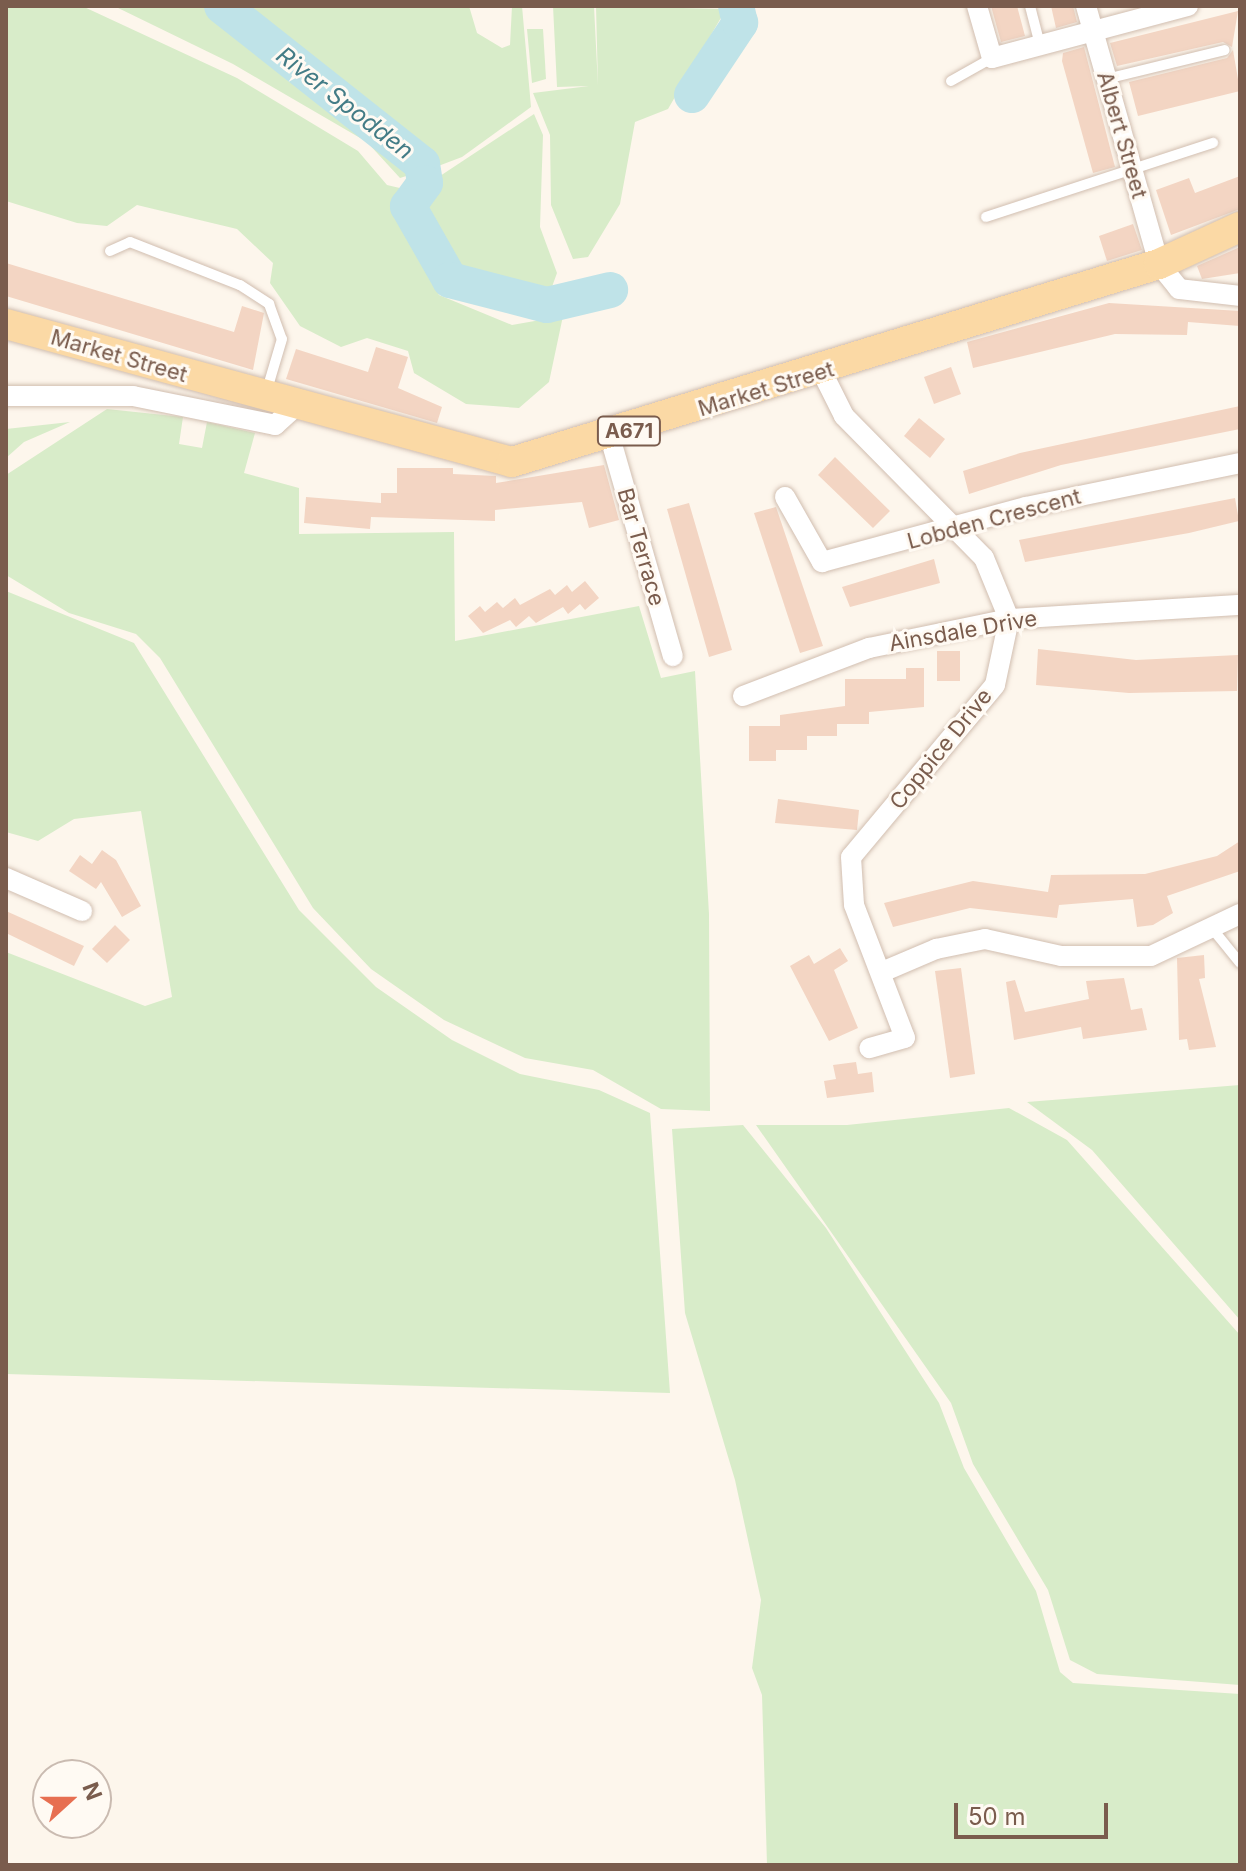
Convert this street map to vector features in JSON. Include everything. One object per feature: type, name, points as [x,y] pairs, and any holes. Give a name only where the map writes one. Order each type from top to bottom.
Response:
[{"type":"main road","name":"Market Street","points":[[6,324],[264,397],[512,462],[610,437],[1159,264],[1240,227]]},
{"type":"street","points":[[977,6],[992,58],[1188,6]]},
{"type":"street","name":"Albert Street","points":[[1086,6],[1159,264]]},
{"type":"street","points":[[1159,264],[1179,289],[1240,296]]},
{"type":"street","points":[[822,372],[844,416],[984,558],[1009,619]]},
{"type":"street","points":[[6,396],[133,396],[275,425],[297,405]]},
{"type":"street","name":"Bar Terrace","points":[[610,437],[673,656]]},
{"type":"street","name":"Lobden Crescent","points":[[785,497],[822,562],[954,530],[1026,507],[1240,463]]},
{"type":"street","name":"Ainsdale Drive","points":[[743,696],[869,648],[1009,619],[1240,605]]},
{"type":"street","name":"Coppice Drive","points":[[869,1048],[905,1038],[848,882],[851,857],[995,685],[1009,619]]},
{"type":"street","points":[[6,878],[82,911]]},
{"type":"street","points":[[882,972],[985,939],[1061,956],[1151,956],[1240,914]]},
{"type":"lane","points":[[1030,6],[1040,45]]},
{"type":"lane","points":[[1106,79],[1225,50]]},
{"type":"lane","points":[[951,81],[992,58]]},
{"type":"lane","points":[[986,217],[1213,143]]},
{"type":"lane","points":[[110,251],[130,242],[240,285],[269,304],[282,339],[264,397]]},
{"type":"lane","points":[[1211,927],[1240,963]]},
{"type":"green space","points":[[6,6],[82,6],[237,78],[358,151],[387,185],[404,189],[402,209],[439,295],[512,325],[563,316],[549,382],[519,408],[466,404],[414,373],[408,351],[367,338],[341,347],[300,326],[270,283],[273,263],[237,229],[137,205],[107,226],[77,223],[6,201]]},
{"type":"green space","points":[[114,6],[209,6],[419,172],[400,178],[367,142],[233,64]]},
{"type":"green space","points":[[234,6],[469,6],[477,33],[502,48],[510,45],[512,6],[522,6],[531,107],[462,157],[433,168],[426,154]]},
{"type":"green space","points":[[553,6],[594,6],[598,86],[596,6],[726,9],[668,109],[635,122],[620,204],[588,257],[573,259],[551,205],[550,135],[533,93],[589,86],[557,87]]},
{"type":"green space","points":[[527,29],[543,29],[546,79],[532,83]]},
{"type":"green space","points":[[534,114],[543,135],[540,227],[557,273],[549,295],[462,269],[415,208],[437,178]]},
{"type":"green space","points":[[107,409],[183,417],[179,444],[202,448],[207,422],[255,433],[244,473],[299,488],[299,534],[454,532],[455,641],[639,606],[661,678],[695,671],[709,914],[710,1111],[661,1109],[593,1070],[525,1058],[444,1020],[371,969],[313,908],[160,658],[136,634],[69,613],[6,575],[6,475]]},
{"type":"green space","points":[[70,422],[24,442],[6,458],[6,429]]},
{"type":"green space","points":[[6,591],[134,643],[299,910],[376,987],[452,1040],[520,1074],[599,1090],[650,1113],[670,1393],[6,1374],[6,952],[145,1006],[172,997],[141,811],[74,819],[38,841],[6,832]]},
{"type":"green space","points":[[1240,1085],[1240,1320],[1092,1150],[1027,1102]]},
{"type":"green space","points":[[1009,1108],[1067,1140],[1240,1335],[1240,1685],[1097,1674],[1070,1660],[1048,1590],[973,1464],[951,1403],[756,1125],[847,1125]]},
{"type":"green space","points":[[743,1125],[826,1228],[939,1403],[964,1468],[1036,1591],[1060,1672],[1073,1683],[1240,1694],[1240,1865],[767,1865],[762,1695],[752,1668],[761,1600],[735,1480],[685,1313],[672,1129]]},
{"type":"building","points":[[991,6],[1017,6],[1025,36],[1001,42]]},
{"type":"building","points":[[1051,6],[1073,6],[1077,22],[1056,28]]},
{"type":"building","points":[[1238,11],[1232,47],[1223,42],[1117,66],[1110,43]]},
{"type":"building","points":[[1084,47],[1115,167],[1093,173],[1062,61],[1063,53]]},
{"type":"building","points":[[1233,50],[1240,91],[1138,116],[1129,82],[1227,58]]},
{"type":"building","points":[[1240,176],[1240,209],[1171,235],[1156,190],[1189,178],[1195,193]]},
{"type":"building","points":[[1133,224],[1142,250],[1107,261],[1099,236]]},
{"type":"building","points":[[1240,247],[1240,273],[1202,279],[1197,266]]},
{"type":"building","points":[[6,263],[234,332],[242,306],[264,313],[253,370],[6,296]]},
{"type":"building","points":[[1109,303],[1240,311],[1240,326],[1188,322],[1187,335],[1115,334],[973,368],[967,342]]},
{"type":"building","points":[[376,347],[408,357],[398,388],[442,407],[437,423],[286,379],[296,349],[368,372]]},
{"type":"building","points":[[951,367],[961,394],[934,404],[924,377]]},
{"type":"building","points":[[1240,406],[1240,429],[1061,465],[969,494],[963,471],[1020,453]]},
{"type":"building","points":[[919,418],[945,439],[930,458],[904,436]]},
{"type":"building","points":[[835,457],[890,511],[873,528],[818,475]]},
{"type":"building","points":[[604,465],[619,520],[589,528],[582,502],[495,510],[495,521],[371,517],[370,529],[304,523],[306,497],[381,503],[381,493],[397,493],[397,468],[453,468],[453,474],[496,476],[496,483]]},
{"type":"building","points":[[1235,498],[1239,521],[1189,533],[1025,562],[1019,540]]},
{"type":"building","points":[[689,503],[732,650],[709,657],[667,509]]},
{"type":"building","points":[[776,507],[823,646],[800,653],[754,513]]},
{"type":"building","points":[[934,559],[940,583],[850,607],[842,587]]},
{"type":"building","points":[[585,581],[599,598],[585,610],[580,604],[568,614],[563,607],[536,623],[529,616],[516,627],[510,620],[483,633],[468,616],[480,606],[485,612],[497,602],[503,608],[515,598],[520,605],[550,589],[555,595],[567,585],[572,592]]},
{"type":"building","points":[[1038,649],[1136,660],[1238,655],[1237,691],[1129,693],[1036,685]]},
{"type":"building","points":[[937,651],[960,651],[960,681],[937,681]]},
{"type":"building","points":[[906,668],[924,668],[924,707],[869,712],[869,724],[837,724],[837,736],[807,736],[807,750],[776,750],[776,761],[749,761],[749,726],[780,726],[780,715],[845,706],[845,679],[906,679]]},
{"type":"building","points":[[778,799],[859,810],[857,830],[775,823]]},
{"type":"building","points":[[1240,841],[1240,871],[1167,896],[1173,913],[1153,925],[1137,927],[1133,899],[1059,905],[1057,918],[970,908],[893,927],[884,903],[973,881],[1048,892],[1051,875],[1145,874],[1217,856]]},
{"type":"building","points":[[102,850],[116,860],[141,906],[122,917],[101,882],[96,889],[69,871],[80,855],[92,864]]},
{"type":"building","points":[[6,911],[84,946],[74,966],[6,933]]},
{"type":"building","points":[[115,925],[130,940],[107,963],[92,949]]},
{"type":"building","points":[[840,948],[848,961],[834,970],[858,1028],[829,1041],[790,966],[809,955],[814,964]]},
{"type":"building","points":[[1204,955],[1205,978],[1199,979],[1216,1047],[1189,1050],[1187,1039],[1179,1040],[1177,958]]},
{"type":"building","points":[[961,968],[975,1074],[950,1078],[935,971]]},
{"type":"building","points":[[1124,978],[1131,1010],[1142,1008],[1147,1030],[1083,1039],[1081,1027],[1014,1040],[1006,982],[1015,980],[1025,1012],[1089,999],[1086,981]]},
{"type":"building","points":[[856,1062],[858,1074],[872,1072],[874,1092],[827,1098],[824,1081],[836,1079],[833,1065]]},
{"type":"waterway","name":"River Spodden","points":[[222,6],[422,164],[425,183],[408,206],[450,280],[547,305],[610,290]]},
{"type":"waterway","name":"River Spodden","points":[[692,95],[740,23],[736,6]]}]
